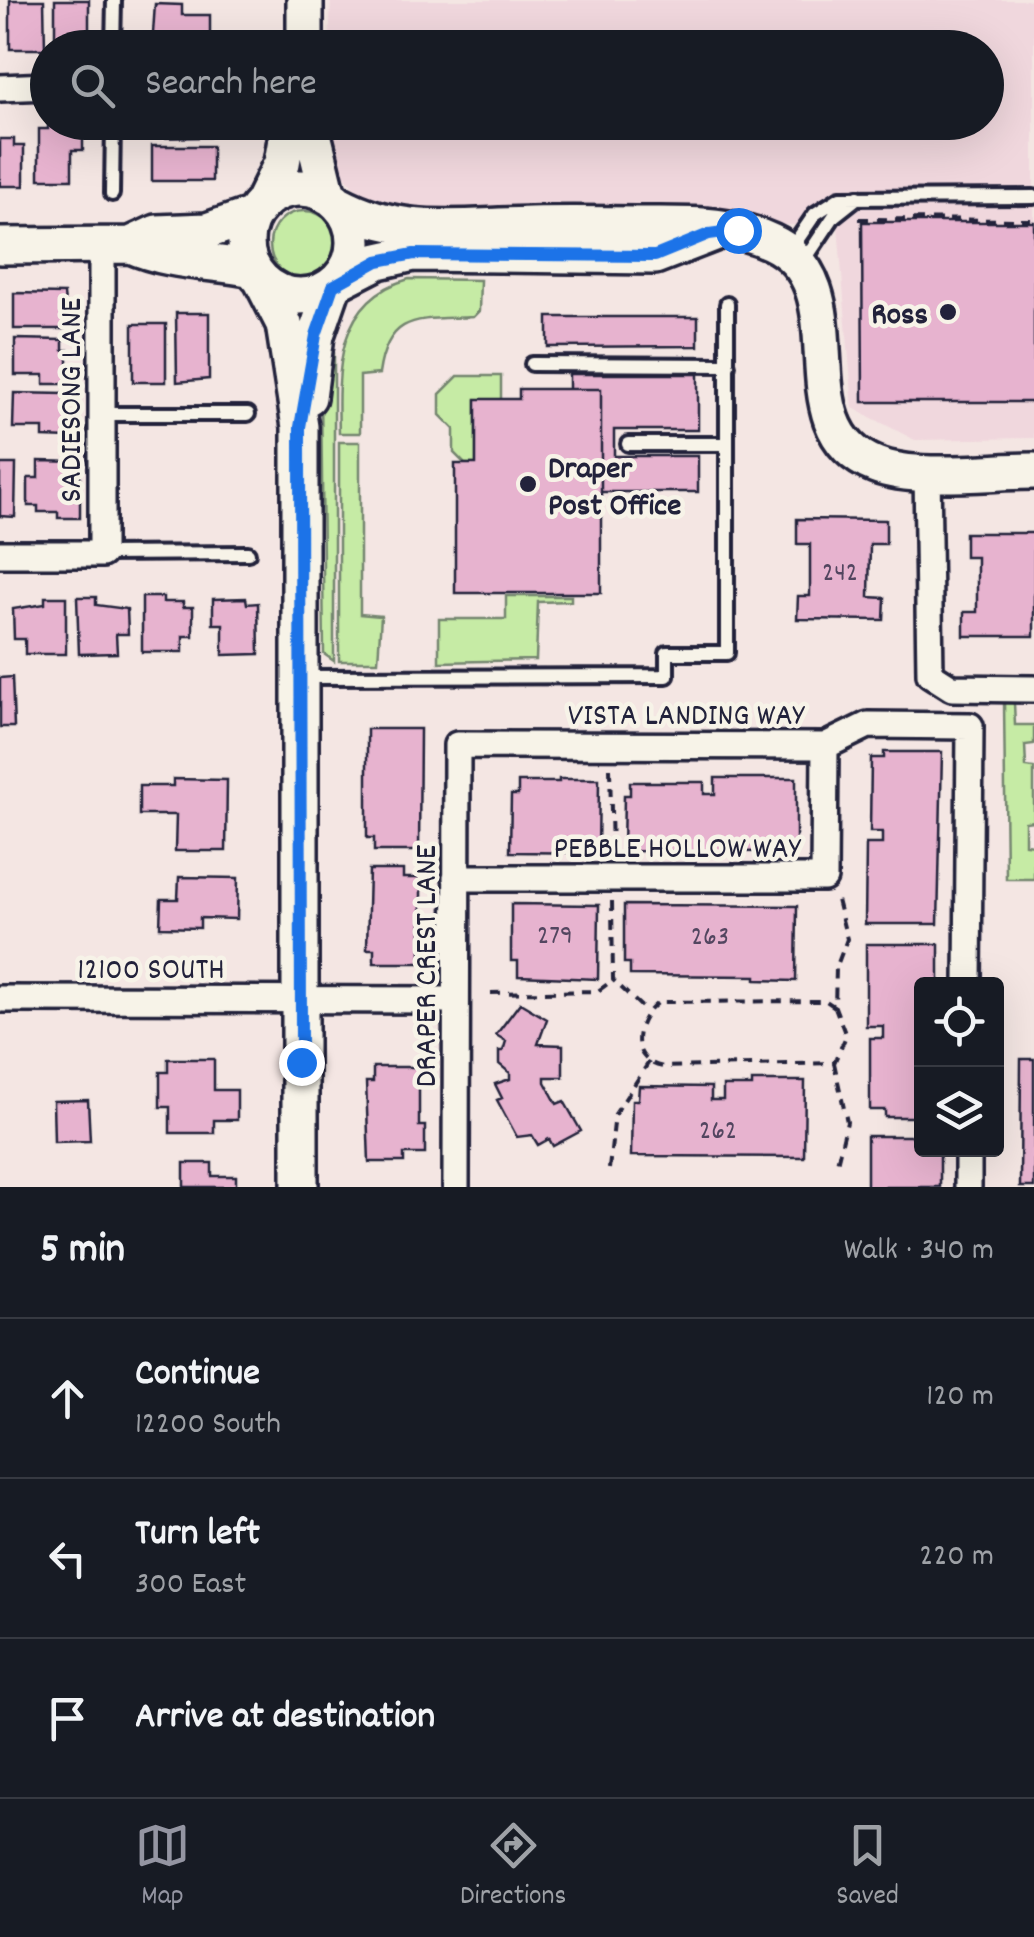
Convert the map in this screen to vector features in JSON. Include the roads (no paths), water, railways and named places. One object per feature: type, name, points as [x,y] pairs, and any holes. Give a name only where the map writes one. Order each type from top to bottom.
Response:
[{"type":"street","points":[[305,0],[305,30]]},
{"type":"street","points":[[0,88],[30,87]]},
{"type":"street","points":[[286,140],[282,163],[246,242],[284,324],[300,427],[300,1187]]},
{"type":"street","points":[[300,427],[316,335],[336,283],[347,270],[354,242],[348,216],[333,200],[326,140]]},
{"type":"street","points":[[116,246],[157,233],[207,232],[258,210],[286,190],[315,190],[376,221],[422,230],[562,225],[702,225],[738,230],[795,258],[819,298],[829,414],[851,450],[876,465],[926,471],[1034,471]]},
{"type":"street","points":[[0,246],[116,246],[156,256],[213,260],[258,275],[296,296],[336,283],[378,261],[414,254],[655,256],[709,234],[738,230]]},
{"type":"street","name":"SADIESONG LANE","points":[[102,554],[102,414],[116,246]]},
{"type":"street","points":[[926,471],[930,674],[952,688],[1034,689]]},
{"type":"street","points":[[0,554],[102,554]]},
{"type":"street","name":"VISTA LANDING WAY","points":[[457,745],[825,746],[868,725],[970,726],[968,977]]},
{"type":"street","name":"DRAPER CREST LANE","points":[[456,1187],[457,745]]},
{"type":"street","name":"PEBBLE HOLLOW WAY","points":[[456,878],[824,878],[825,746]]},
{"type":"street","name":"12100 SOUTH","points":[[0,999],[456,1000]]},
{"type":"street","points":[[968,1157],[968,1187]]},
{"type":"lane","points":[[113,30],[114,0]]},
{"type":"lane","points":[[112,194],[113,140]]},
{"type":"lane","points":[[795,258],[834,216],[860,196],[1034,197]]},
{"type":"lane","points":[[300,677],[668,676],[668,654],[728,654],[728,304]]},
{"type":"lane","points":[[532,364],[728,364]]},
{"type":"lane","points":[[102,414],[248,414]]},
{"type":"lane","points":[[628,444],[728,444]]},
{"type":"lane","points":[[102,554],[248,553]]},
{"type":"place","name":"Ross","points":[[948,312]]},
{"type":"place","name":"Draper Post Office","points":[[528,484]]}]
